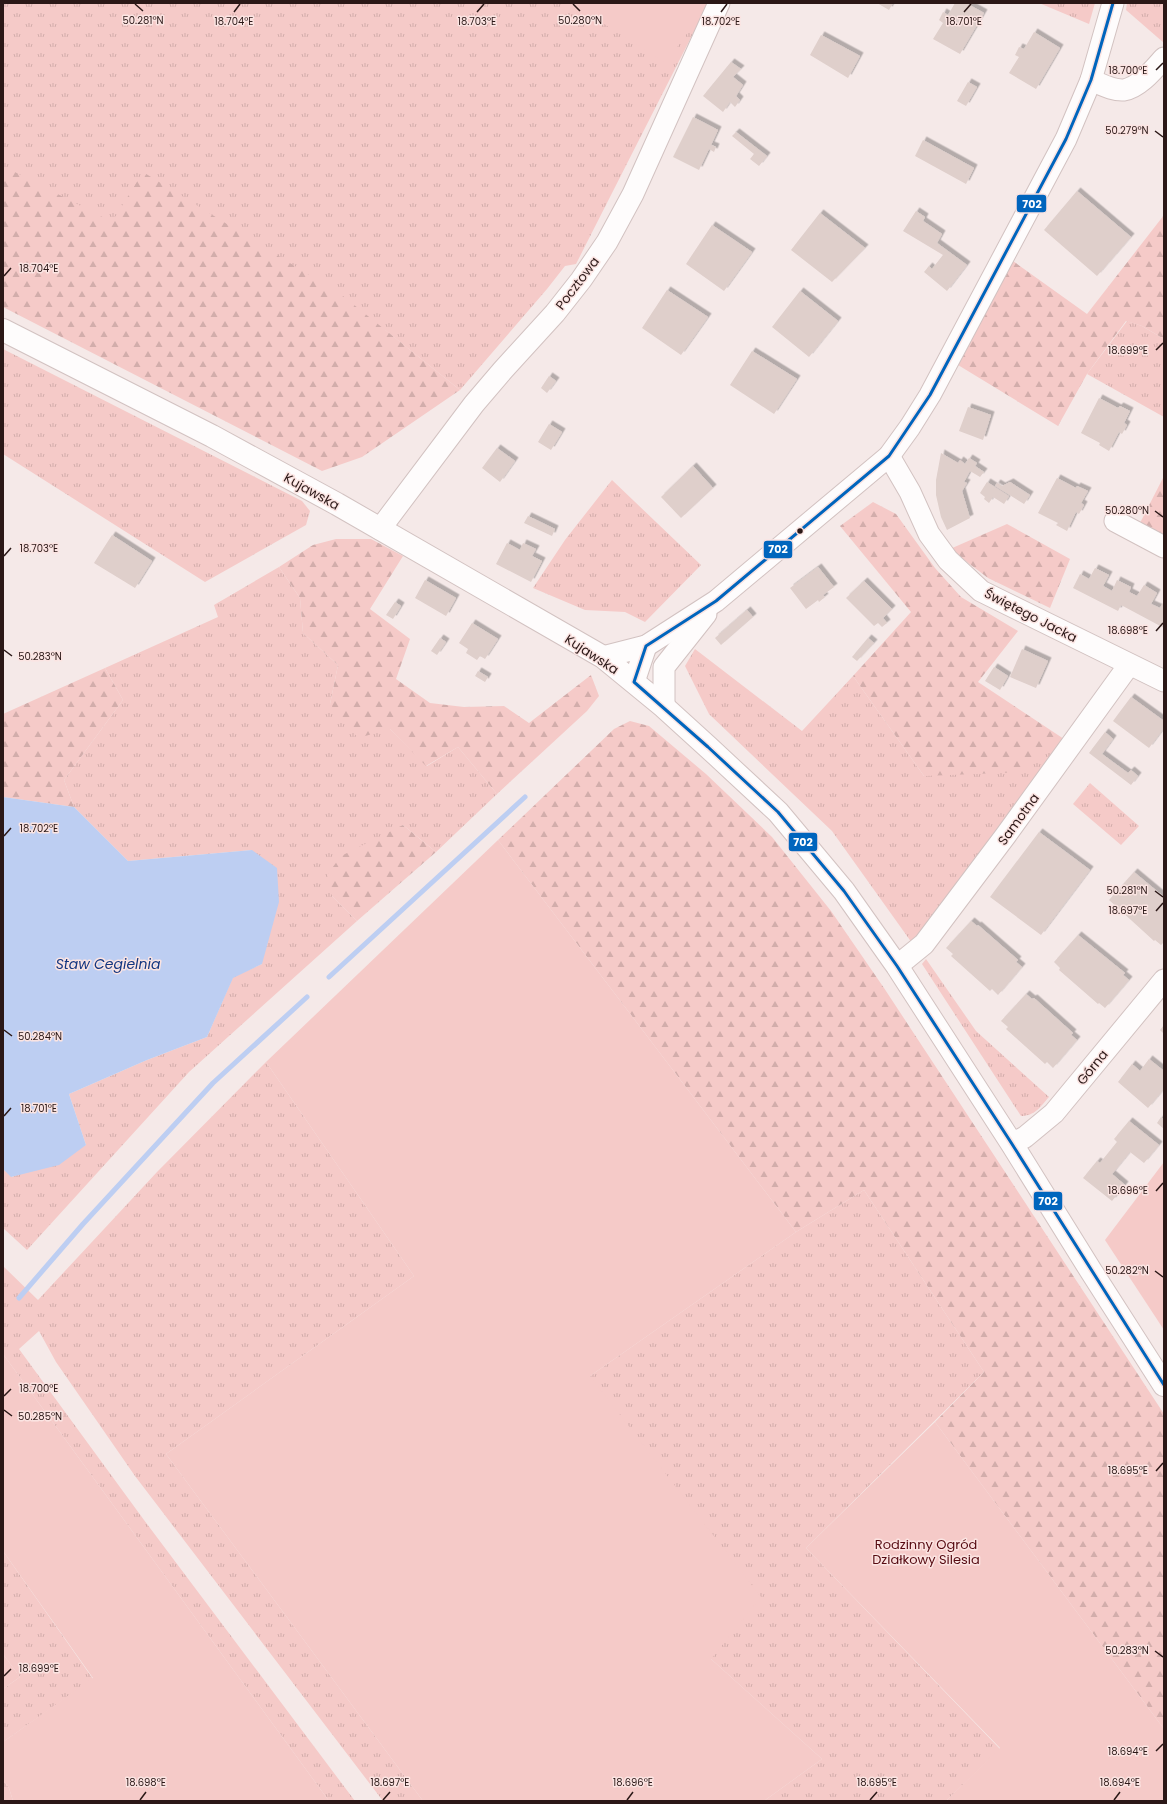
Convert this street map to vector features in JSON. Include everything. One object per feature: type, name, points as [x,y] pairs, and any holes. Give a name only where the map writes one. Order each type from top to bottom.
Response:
[{"type":"street","name":"Pocztowa","points":[[380,529],[474,404],[502,370],[555,313],[581,280],[606,242],[634,194],[719,3]]},
{"type":"street","points":[[603,657],[646,646],[716,601],[889,456],[910,427],[930,395],[1066,139],[1091,80],[1113,3]]},
{"type":"street","points":[[1091,80],[1113,88],[1124,90],[1134,86],[1164,58]]},
{"type":"street","name":"Kujawska","points":[[3,330],[212,436],[380,529],[603,657],[664,708],[778,812],[844,891],[897,966],[1012,1144],[1164,1385]]},
{"type":"street","name":"Świętego Jacka","points":[[889,456],[910,492],[929,534],[948,560],[981,591],[1164,681]]},
{"type":"street","points":[[1115,521],[1164,547]]},
{"type":"street","points":[[634,682],[664,668],[716,601]]},
{"type":"street","points":[[634,682],[646,646]]},
{"type":"street","name":"Samotna","points":[[897,966],[924,944],[1006,835],[1129,665]]},
{"type":"street","points":[[664,668],[664,708]]},
{"type":"street","name":"Górna","points":[[1012,1144],[1025,1137],[1054,1113],[1164,980]]},
{"type":"green space","points":[[3,3],[703,3],[707,6],[576,264],[565,266],[460,390],[385,330],[3,297]]},
{"type":"green space","points":[[571,3],[708,3],[666,63]]},
{"type":"green space","points":[[1039,3],[1095,3],[1089,24]]},
{"type":"green space","points":[[1127,3],[1164,3],[1164,43],[1126,10]]},
{"type":"green space","points":[[3,168],[11,170],[112,222],[143,172],[343,296],[460,390],[362,457],[322,471],[3,307]]},
{"type":"green space","points":[[1164,215],[1164,339],[1142,326],[1126,321],[1087,374],[1058,426],[958,365],[1013,261],[1087,314]]},
{"type":"green space","points":[[1127,321],[1142,326],[1164,339],[1164,417],[1087,374]]},
{"type":"green space","points":[[3,349],[302,501],[310,511],[306,525],[205,582],[3,454]]},
{"type":"green space","points":[[1164,476],[1164,534],[1140,523]]},
{"type":"green space","points":[[612,480],[701,565],[645,622],[625,612],[585,610],[533,588],[565,540]]},
{"type":"green space","points":[[873,502],[896,514],[935,568],[961,597],[1018,631],[978,682],[1064,739],[1023,772],[924,776],[853,676],[911,612],[840,526]]},
{"type":"green space","points":[[1007,524],[1070,559],[1050,608],[988,578],[950,549]]},
{"type":"green space","points":[[336,539],[371,539],[403,556],[370,609],[410,639],[396,679],[430,703],[464,707],[504,706],[529,723],[591,675],[599,696],[587,711],[497,794],[458,747],[426,766],[390,729],[358,738],[330,704],[338,665],[303,633],[300,598],[279,567],[313,545]]},
{"type":"green space","points":[[279,567],[300,598],[303,633],[338,665],[330,704],[390,729],[427,766],[458,747],[497,794],[436,852],[403,825],[332,896],[357,921],[189,1072],[27,1250],[3,1228],[3,1169],[12,1177],[86,1145],[69,1094],[147,1060],[207,1037],[233,977],[262,964],[252,850],[128,861],[74,807],[64,780],[123,700],[105,668],[218,617],[214,605]]},
{"type":"green space","points":[[695,649],[802,731],[853,676],[924,776],[1064,739],[912,943],[832,831],[709,714],[685,666]]},
{"type":"green space","points":[[105,668],[123,700],[64,780],[74,807],[3,797],[3,714]]},
{"type":"green space","points":[[630,721],[649,726],[706,774],[772,837],[831,911],[884,988],[1164,1414],[1164,1729],[935,1422],[984,1372],[864,1190],[796,1232],[498,840],[614,729]]},
{"type":"green space","points":[[1090,783],[1139,826],[1121,845],[1073,804]]},
{"type":"green space","points":[[403,825],[436,852],[357,921],[332,896],[327,875],[341,856]]},
{"type":"green space","points":[[498,840],[796,1232],[590,1376],[761,1597],[711,1659],[822,1759],[764,1801],[423,1801],[166,1454],[414,1276],[266,1062]]},
{"type":"green space","points":[[926,959],[976,1031],[1049,1097],[1034,1113],[1021,1116],[922,964]]},
{"type":"green space","points":[[266,1062],[414,1276],[166,1454],[423,1801],[383,1801],[135,1476],[56,1362],[39,1331],[19,1349],[144,1520],[355,1801],[329,1801],[3,1354],[3,1266],[38,1300],[157,1172]]},
{"type":"green space","points":[[1164,1162],[1164,1330],[1105,1240]]},
{"type":"green space","points":[[864,1190],[984,1372],[806,1548],[1000,1749],[946,1801],[764,1801],[822,1759],[711,1659],[590,1376],[796,1232]]},
{"type":"green space","points":[[3,1354],[329,1801],[13,1801],[9,1788],[3,1780],[3,1742],[93,1678],[3,1551]]},
{"type":"green space","name":"Rodzinny Ogród Działkowy Silesia","points":[[935,1422],[1164,1729],[1164,1801],[946,1801],[1000,1748],[806,1548]]},
{"type":"green space","points":[[3,1551],[93,1679],[3,1742],[3,1689],[20,1677],[3,1654]]},
{"type":"green space","points":[[3,1654],[20,1677],[3,1689]]},
{"type":"green space","points":[[3,1780],[9,1788],[13,1801],[3,1801]]},
{"type":"water","name":"Staw Cegielnia","points":[[3,797],[74,807],[128,861],[252,850],[277,868],[279,902],[262,964],[233,978],[207,1037],[147,1060],[69,1094],[86,1145],[59,1165],[11,1177],[3,1169]]},
{"type":"building","points":[[877,3],[893,3],[889,10]]},
{"type":"building","points":[[955,3],[966,3],[984,13],[960,54],[933,39],[943,23],[939,20],[943,12],[948,15]]},
{"type":"building","points":[[1034,32],[1060,48],[1036,89],[1009,73],[1019,57],[1015,55],[1019,47],[1024,49]]},
{"type":"building","points":[[821,35],[860,56],[848,78],[810,55]]},
{"type":"building","points":[[731,62],[741,69],[733,77],[743,85],[736,96],[740,100],[735,107],[730,102],[723,112],[703,96]]},
{"type":"building","points":[[968,82],[977,87],[966,106],[957,101]]},
{"type":"building","points":[[693,117],[718,130],[711,145],[716,147],[714,152],[709,149],[699,170],[673,157]]},
{"type":"building","points":[[736,132],[767,156],[759,166],[750,159],[754,154],[732,136]]},
{"type":"building","points":[[923,140],[974,168],[966,184],[915,156]]},
{"type":"building","points":[[1077,191],[1131,237],[1097,276],[1044,230]]},
{"type":"building","points":[[916,211],[925,217],[923,221],[942,234],[937,243],[967,265],[947,291],[924,272],[929,266],[932,269],[943,255],[903,231]]},
{"type":"building","points":[[820,213],[865,248],[832,282],[791,250]]},
{"type":"building","points":[[712,225],[752,252],[724,291],[686,264]]},
{"type":"building","points":[[667,290],[708,317],[681,355],[642,328]]},
{"type":"building","points":[[800,291],[838,321],[809,357],[772,327]]},
{"type":"building","points":[[752,351],[797,379],[774,414],[730,385]]},
{"type":"building","points":[[549,376],[556,381],[547,393],[541,388]]},
{"type":"building","points":[[1099,398],[1118,408],[1120,406],[1130,411],[1124,423],[1127,425],[1122,434],[1119,432],[1109,451],[1099,445],[1100,443],[1081,433]]},
{"type":"building","points":[[968,407],[991,415],[983,440],[959,431]]},
{"type":"building","points":[[549,424],[562,432],[551,450],[538,442]]},
{"type":"building","points":[[497,448],[515,461],[500,482],[482,468]]},
{"type":"building","points":[[941,453],[958,463],[960,460],[965,464],[969,458],[977,463],[975,466],[984,472],[980,477],[970,471],[964,482],[967,483],[962,491],[970,518],[947,530],[941,517],[936,495],[936,480]]},
{"type":"building","points":[[693,466],[713,488],[681,518],[661,497]]},
{"type":"building","points":[[1057,478],[1076,488],[1077,486],[1088,491],[1081,503],[1084,505],[1079,514],[1076,512],[1067,531],[1056,525],[1058,523],[1038,513]]},
{"type":"building","points":[[987,482],[1009,496],[1004,504],[993,497],[989,503],[984,499],[985,497],[980,493]]},
{"type":"building","points":[[1010,482],[1030,495],[1024,504],[995,486],[997,483],[1002,486]]},
{"type":"building","points":[[528,516],[555,529],[552,536],[524,523]]},
{"type":"building","points":[[112,535],[152,561],[135,588],[94,563]]},
{"type":"building","points":[[507,543],[520,550],[523,543],[536,549],[532,556],[542,561],[531,582],[496,564]]},
{"type":"building","points":[[818,567],[834,587],[823,595],[825,597],[819,602],[818,600],[806,609],[790,588]]},
{"type":"building","points":[[1095,568],[1109,575],[1103,586],[1112,591],[1117,580],[1131,587],[1129,592],[1137,596],[1144,585],[1157,593],[1151,604],[1160,608],[1164,601],[1164,628],[1121,605],[1118,611],[1073,588],[1080,574],[1089,579]]},
{"type":"building","points":[[425,580],[456,598],[446,616],[415,598]]},
{"type":"building","points":[[864,581],[892,609],[883,618],[887,623],[882,627],[878,623],[874,626],[846,598]]},
{"type":"building","points":[[395,602],[401,606],[393,619],[386,615]]},
{"type":"building","points":[[747,610],[753,617],[721,645],[715,638]]},
{"type":"building","points":[[472,623],[498,639],[485,659],[480,656],[477,660],[466,653],[468,649],[459,643]]},
{"type":"building","points":[[440,638],[446,642],[437,655],[431,651]]},
{"type":"building","points":[[868,638],[874,643],[857,661],[852,657]]},
{"type":"building","points":[[1022,649],[1048,661],[1036,688],[1010,677]]},
{"type":"building","points":[[994,667],[1008,676],[1000,690],[985,681]]},
{"type":"building","points":[[478,671],[488,677],[485,682],[475,676]]},
{"type":"building","points":[[1131,697],[1164,721],[1164,728],[1149,748],[1113,721]]},
{"type":"building","points":[[1105,732],[1113,739],[1102,754],[1128,773],[1131,770],[1138,776],[1131,785],[1089,753]]},
{"type":"building","points":[[1039,832],[1090,870],[1041,935],[990,897]]},
{"type":"building","points":[[1134,872],[1164,897],[1164,942],[1161,945],[1155,940],[1154,941],[1109,900]]},
{"type":"building","points":[[971,921],[977,926],[978,925],[1018,960],[1016,962],[1022,967],[998,995],[992,989],[990,991],[951,956],[953,954],[946,948]]},
{"type":"building","points":[[1078,935],[1125,973],[1123,975],[1129,980],[1105,1008],[1099,1003],[1098,1004],[1059,970],[1060,968],[1054,962]]},
{"type":"building","points":[[1026,994],[1032,999],[1034,998],[1073,1033],[1071,1035],[1077,1040],[1053,1068],[1047,1062],[1045,1064],[1006,1029],[1008,1027],[1001,1021]]},
{"type":"building","points":[[1164,1025],[1164,1034],[1160,1030]]},
{"type":"building","points":[[1149,1059],[1164,1071],[1164,1089],[1148,1108],[1118,1082],[1132,1064],[1140,1071]]},
{"type":"building","points":[[1161,1117],[1164,1120],[1164,1129],[1157,1123]]},
{"type":"building","points":[[1129,1121],[1159,1145],[1144,1163],[1130,1152],[1112,1174],[1125,1185],[1112,1201],[1083,1178],[1097,1161],[1100,1163],[1117,1142],[1114,1139]]},
{"type":"waterway","points":[[329,977],[525,797]]},
{"type":"waterway","points":[[19,1298],[83,1224],[213,1083],[307,997]]},
{"type":"transit line","name":"702","points":[[1113,3],[1091,80],[1066,139],[930,395],[889,456],[716,601],[646,646],[634,682],[708,747],[778,812],[844,891],[897,966],[1012,1144],[1164,1385]]}]
